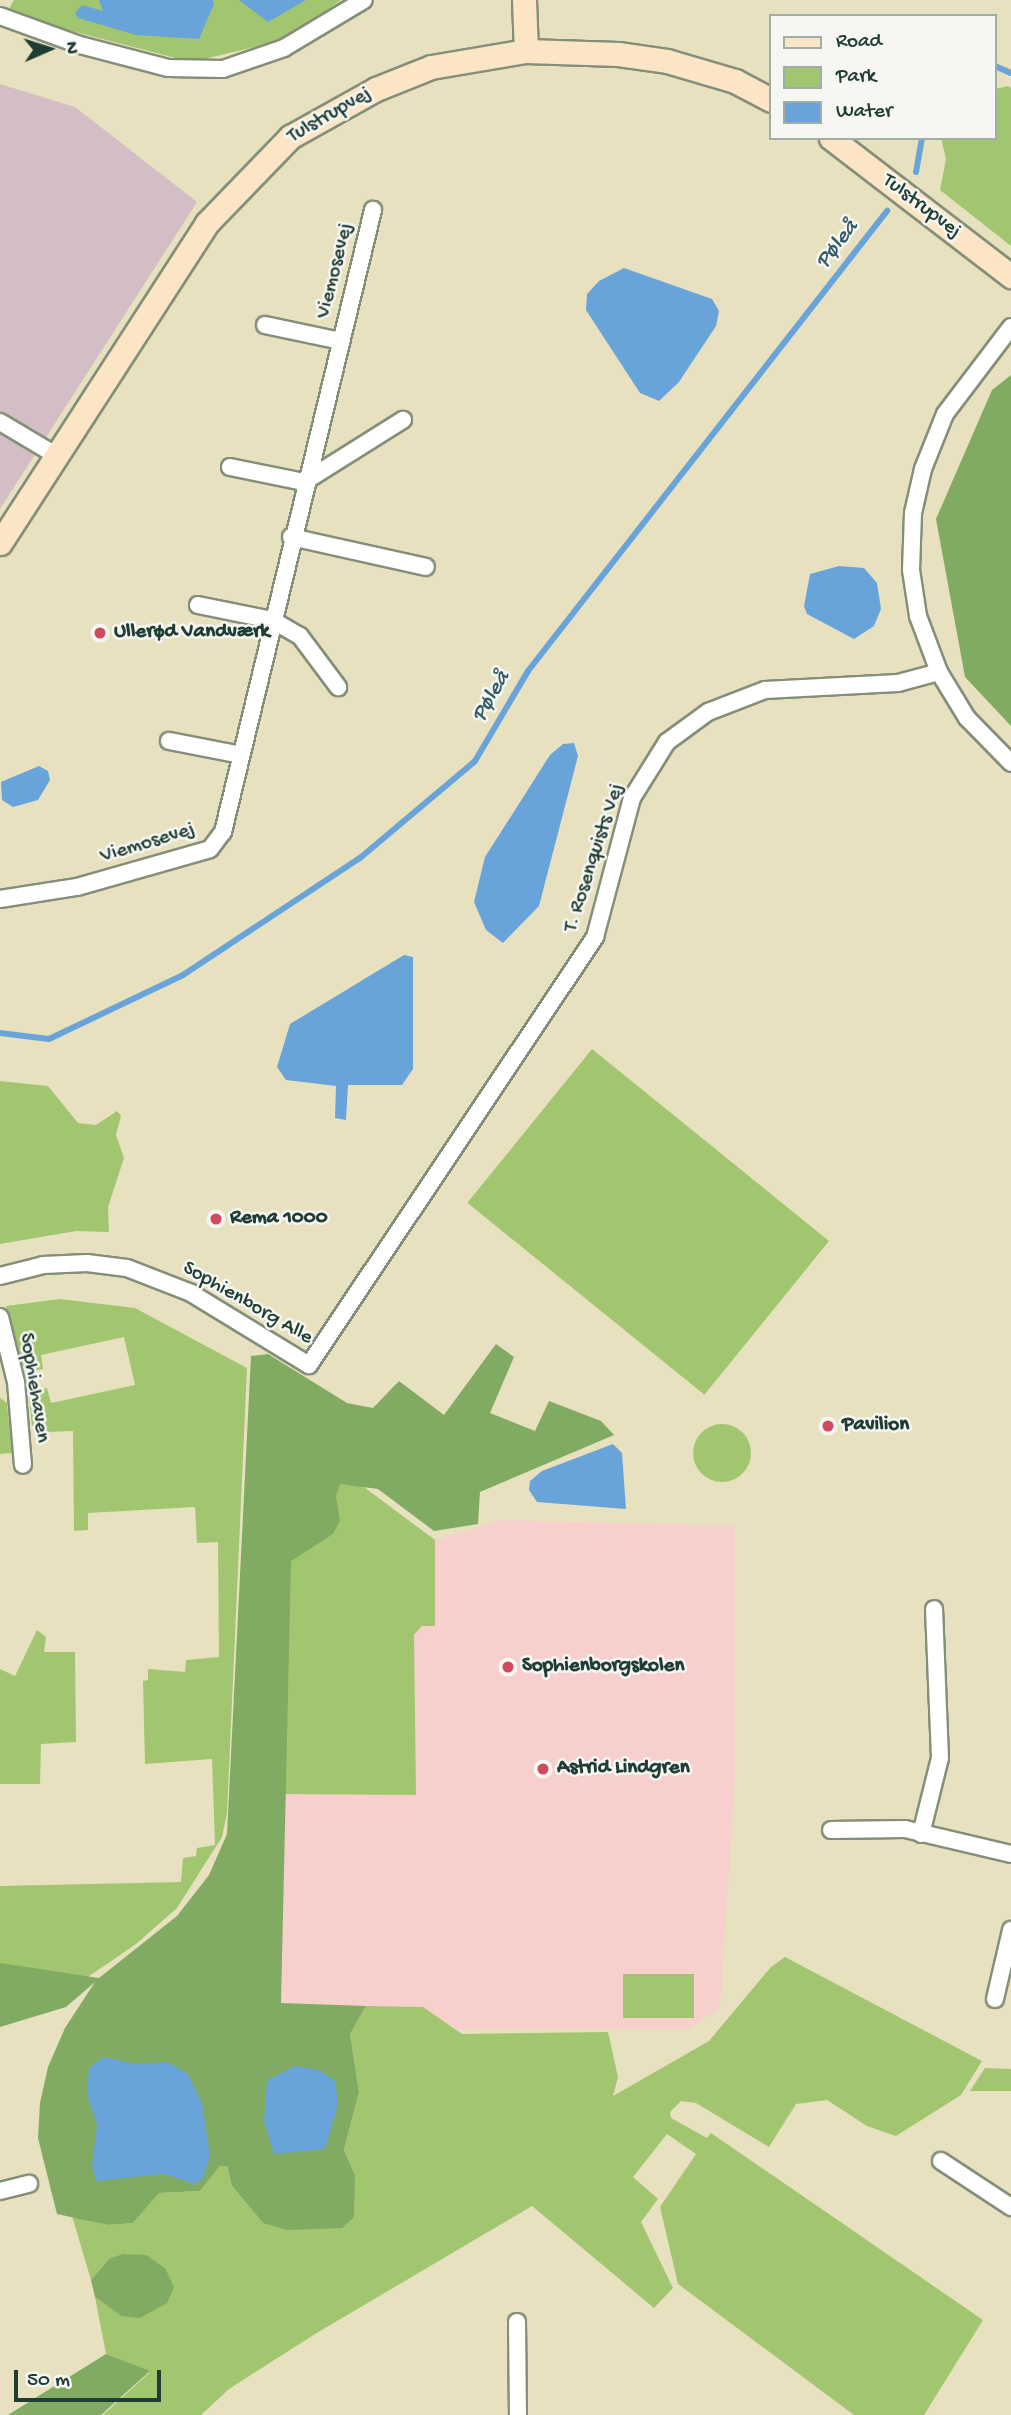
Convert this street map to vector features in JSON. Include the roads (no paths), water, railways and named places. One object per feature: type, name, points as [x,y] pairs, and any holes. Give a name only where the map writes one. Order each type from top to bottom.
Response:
[{"type":"street","points":[[0,16],[80,45],[168,68],[223,69],[284,48],[364,0]]},
{"type":"street","points":[[524,0],[526,51]]},
{"type":"street","name":"Tulstrupvej","points":[[0,543],[59,457],[207,223],[290,137],[376,89],[432,67],[526,51],[618,54],[667,61],[735,81],[769,99]]},
{"type":"street","name":"Tulstrupvej","points":[[834,140],[1011,276]]},
{"type":"street","name":"Viemosevej","points":[[0,899],[77,887],[210,849],[223,832],[304,482],[373,210]]},
{"type":"street","name":"Viemosevej","points":[[265,325],[341,341]]},
{"type":"street","points":[[1011,327],[945,414],[923,469],[913,513],[911,570],[916,605],[939,672],[967,718],[1011,763]]},
{"type":"street","points":[[230,467],[304,482],[403,420]]},
{"type":"street","points":[[0,422],[59,457]]},
{"type":"street","points":[[291,537],[426,567]]},
{"type":"street","points":[[198,604],[272,620],[300,636],[338,687]]},
{"type":"street","name":"T. Rosenquists Vej","points":[[309,1364],[594,937],[632,798],[667,742],[708,712],[765,690],[898,683],[939,672]]},
{"type":"street","points":[[169,741],[241,755]]},
{"type":"street","name":"Sophienborg Alle","points":[[0,1276],[43,1265],[87,1263],[138,1272],[191,1293],[309,1364]]},
{"type":"street","name":"Sophiehaven","points":[[0,1317],[16,1382],[23,1465]]},
{"type":"street","points":[[921,1833],[940,1758],[934,1609]]},
{"type":"street","points":[[831,1830],[905,1829],[1011,1854]]},
{"type":"street","points":[[995,1999],[1011,1930]]},
{"type":"street","points":[[942,2161],[1011,2207]]},
{"type":"street","points":[[0,2191],[29,2184]]},
{"type":"street","points":[[517,2322],[518,2415]]},
{"type":"water","points":[[99,0],[213,0],[214,4],[199,39],[136,35],[78,18],[75,13],[82,5],[103,11]]},
{"type":"water","points":[[239,0],[306,0],[268,22]]},
{"type":"water","points":[[624,268],[712,299],[719,311],[716,326],[679,382],[659,401],[640,393],[586,310],[587,294],[599,281]]},
{"type":"water","points":[[839,566],[864,568],[877,583],[881,609],[874,626],[854,639],[807,614],[804,606],[810,574]]},
{"type":"water","points":[[574,743],[578,756],[539,906],[503,943],[486,930],[474,902],[485,857],[550,755],[563,744]]},
{"type":"water","points":[[39,766],[48,771],[50,780],[38,800],[13,807],[2,800],[1,782]]},
{"type":"water","points":[[404,955],[413,957],[413,1069],[402,1085],[348,1085],[346,1120],[335,1118],[336,1086],[286,1080],[277,1067],[290,1024]]},
{"type":"water","points":[[613,1444],[622,1453],[626,1509],[537,1502],[529,1490],[530,1481],[542,1471]]},
{"type":"water","points":[[103,2057],[136,2064],[167,2062],[188,2074],[202,2103],[210,2156],[203,2178],[195,2184],[164,2174],[96,2181],[92,2165],[97,2125],[87,2094],[89,2068]]},
{"type":"water","points":[[295,2066],[319,2070],[335,2081],[338,2104],[325,2149],[274,2154],[264,2121],[267,2080]]},
{"type":"waterway","name":"Pøleå","points":[[997,67],[1011,73]]},
{"type":"waterway","name":"Pøleå","points":[[916,172],[922,140]]},
{"type":"waterway","name":"Pøleå","points":[[0,1033],[49,1039],[183,975],[360,858],[475,761],[528,671],[887,211]]},
{"type":"place","name":"Ullerød Vandværk","points":[[100,633]]},
{"type":"place","name":"Rema 1000","points":[[216,1219]]},
{"type":"place","name":"Pavilion","points":[[828,1426]]},
{"type":"place","name":"Sophienborgskolen","points":[[508,1667]]},
{"type":"place","name":"Astrid Lindgren","points":[[543,1769]]}]
